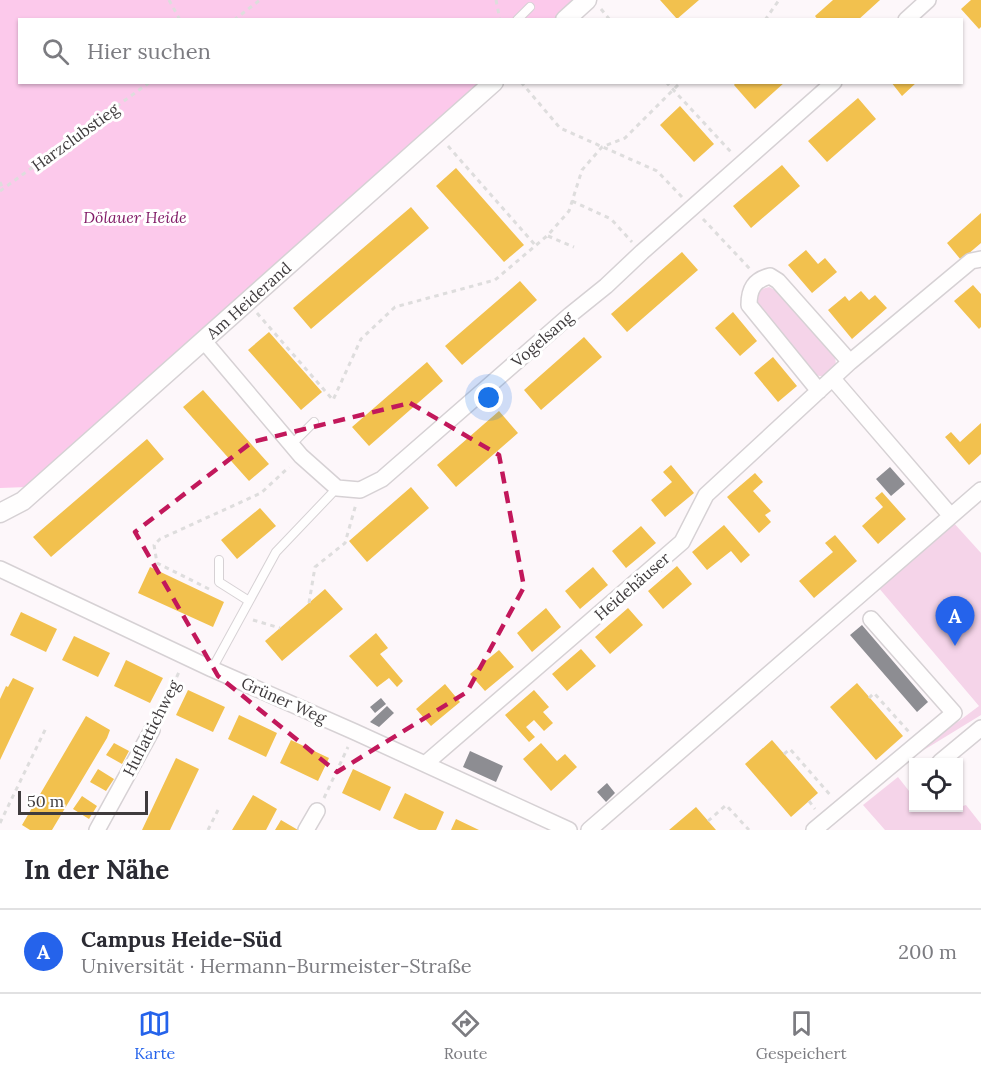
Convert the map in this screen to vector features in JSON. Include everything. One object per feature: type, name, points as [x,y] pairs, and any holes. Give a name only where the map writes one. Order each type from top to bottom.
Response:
[{"type":"street","points":[[567,18],[587,0]]},
{"type":"street","points":[[908,18],[928,0]]},
{"type":"street","name":"Am Heiderand","points":[[0,513],[23,501],[492,84]]},
{"type":"street","name":"Vogelsang","points":[[360,490],[382,479],[606,286],[832,84]]},
{"type":"street","name":"Heidehäuser","points":[[425,764],[682,542],[706,495],[850,362],[978,264]]},
{"type":"street","points":[[819,391],[749,305],[749,291],[759,279],[770,276],[778,281],[850,362]]},
{"type":"street","points":[[203,340],[297,450],[337,488],[360,490]]},
{"type":"street","points":[[833,379],[951,516]]},
{"type":"street","points":[[589,830],[981,490]]},
{"type":"street","name":"Grüner Weg","points":[[0,568],[212,669],[569,830]]},
{"type":"street","points":[[814,830],[954,712],[871,620]]},
{"type":"street","points":[[945,758],[981,728]]},
{"type":"street","name":"Huflattichweg","points":[[97,830],[152,730]]},
{"type":"street","points":[[306,830],[317,811]]},
{"type":"lane","points":[[519,18],[530,7]]},
{"type":"lane","points":[[297,450],[314,422]]},
{"type":"lane","points":[[212,669],[276,552],[337,488]]},
{"type":"lane","points":[[219,560],[219,582],[249,601]]},
{"type":"path","points":[[169,0],[179,18]]},
{"type":"path","points":[[237,18],[260,0]]},
{"type":"path","points":[[496,0],[500,18]]},
{"type":"path","points":[[766,18],[779,0]]},
{"type":"path","name":"Harzclubstieg","points":[[1,190],[147,84]]},
{"type":"path","points":[[523,84],[560,128],[657,171],[759,279]]},
{"type":"path","points":[[668,84],[742,164]]},
{"type":"path","points":[[246,301],[333,400],[361,339],[395,307],[495,280],[548,235],[569,211],[582,170],[602,147],[625,138],[679,84]]},
{"type":"path","points":[[436,133],[536,246]]},
{"type":"path","points":[[0,182],[1,190]]},
{"type":"path","points":[[572,201],[611,219],[642,252]]},
{"type":"path","points":[[548,235],[574,247]]},
{"type":"path","points":[[216,593],[157,563],[154,545],[160,539],[261,493],[297,450]]},
{"type":"path","points":[[309,603],[315,567],[345,543],[360,490]]},
{"type":"path","points":[[241,616],[280,628]]},
{"type":"path","name":"Huflattichweg","points":[[152,730],[186,657]]},
{"type":"path","points":[[869,698],[874,693],[918,743]]},
{"type":"path","points":[[0,823],[46,728]]},
{"type":"path","points":[[317,811],[355,732]]},
{"type":"path","points":[[784,754],[790,749],[841,807]]},
{"type":"path","points":[[809,801],[817,811]]},
{"type":"path","points":[[708,820],[726,805],[749,830]]},
{"type":"path","points":[[208,830],[218,810]]},
{"type":"highlighted area","points":[[410,403],[499,455],[524,587],[467,692],[337,772],[218,676],[135,532],[252,442]]},
{"type":"shaded area","points":[[769,287],[779,292],[834,354],[835,367],[830,374],[821,376],[809,372],[757,306],[756,296],[759,290]]},
{"type":"shaded area","points":[[952,521],[981,553],[981,715],[901,764],[937,731],[959,721],[979,706],[878,587]]},
{"type":"shaded area","points":[[898,777],[909,791],[909,812],[963,812],[963,806],[966,805],[981,824],[981,830],[885,830],[863,805]]},
{"type":"green space","name":"Dölauer Heide","points":[[0,0],[587,0],[567,18],[18,18],[18,84],[492,84],[28,487],[0,488]]},
{"type":"building: Wohnen","points":[[660,0],[699,0],[678,18]]},
{"type":"building: Wohnen","points":[[833,0],[880,0],[860,18],[816,18],[815,16]]},
{"type":"building: Wohnen","points":[[971,0],[981,0],[981,27],[979,29],[961,9]]},
{"type":"building: Wohnen","points":[[735,84],[783,84],[755,109]]},
{"type":"building: Wohnen","points":[[893,84],[915,84],[902,96]]},
{"type":"building: Wohnen","points":[[858,98],[876,119],[827,162],[808,141]]},
{"type":"building: Wohnen","points":[[680,106],[714,144],[694,162],[660,125]]},
{"type":"building: Wohnen","points":[[782,165],[800,186],[751,228],[733,206]]},
{"type":"building: Wohnen","points":[[456,168],[524,245],[504,262],[436,186]]},
{"type":"building: Wohnen","points":[[411,207],[429,228],[311,329],[293,308]]},
{"type":"building: Wohnen","points":[[981,213],[981,243],[961,260],[947,243]]},
{"type":"building: Wohnen","points":[[806,250],[818,264],[825,258],[837,272],[812,293],[788,265]]},
{"type":"building: Wohnen","points":[[682,252],[698,270],[627,332],[611,314]]},
{"type":"building: Wohnen","points":[[520,281],[537,300],[462,365],[445,346]]},
{"type":"building: Wohnen","points":[[973,285],[981,294],[981,327],[979,329],[954,301]]},
{"type":"building: Wohnen","points":[[861,291],[869,300],[875,295],[887,308],[852,339],[828,310],[845,296],[849,301]]},
{"type":"building: Wohnen","points":[[733,312],[757,341],[740,356],[715,328]]},
{"type":"building: Wohnen","points":[[269,332],[322,392],[301,410],[248,350]]},
{"type":"building: Wohnen","points":[[584,337],[602,357],[541,410],[524,390]]},
{"type":"building: Wohnen","points":[[773,357],[797,386],[778,402],[754,373]]},
{"type":"building: Wohnen","points":[[427,362],[443,381],[369,446],[352,427]]},
{"type":"building: Wohnen","points":[[203,390],[269,464],[249,481],[183,407]]},
{"type":"building: Wohnen","points":[[499,411],[518,433],[456,487],[437,465]]},
{"type":"building: Wohnen","points":[[981,423],[981,454],[969,465],[945,437],[951,432],[960,442]]},
{"type":"building: Wohnen","points":[[147,439],[164,459],[51,557],[33,537]]},
{"type":"building: Wohnen","points":[[671,465],[694,493],[665,517],[651,500],[672,482],[663,472]]},
{"type":"building: Wohnen","points":[[755,473],[763,482],[753,491],[771,511],[765,515],[771,522],[759,533],[727,497]]},
{"type":"building: Wohnen","points":[[411,487],[429,508],[367,562],[349,541]]},
{"type":"building: Wohnen","points":[[882,492],[906,519],[878,544],[862,526],[883,507],[875,498]]},
{"type":"building: Wohnen","points":[[260,508],[276,526],[237,559],[221,540]]},
{"type":"building: Wohnen","points":[[724,525],[750,555],[741,563],[731,551],[707,570],[692,552]]},
{"type":"building: Wohnen","points":[[641,526],[656,543],[626,568],[612,551]]},
{"type":"building: Wohnen","points":[[835,535],[857,561],[814,598],[799,581],[833,552],[825,543]]},
{"type":"building: Wohnen","points":[[677,566],[692,584],[663,609],[648,591]]},
{"type":"building: Wohnen","points":[[150,567],[224,602],[213,627],[138,593]]},
{"type":"building: Wohnen","points":[[593,567],[608,585],[580,609],[565,591]]},
{"type":"building: Wohnen","points":[[325,589],[343,609],[282,661],[265,641]]},
{"type":"building: Wohnen","points":[[546,608],[561,627],[532,652],[517,633]]},
{"type":"building: Wohnen","points":[[628,608],[643,625],[610,654],[595,637]]},
{"type":"building: Wohnen","points":[[21,612],[57,629],[46,652],[10,635]]},
{"type":"building: Wohnen","points":[[376,633],[388,648],[380,654],[403,681],[397,687],[389,678],[377,687],[349,656]]},
{"type":"building: Wohnen","points":[[74,636],[110,653],[98,677],[62,660]]},
{"type":"building: Wohnen","points":[[581,649],[596,666],[567,691],[552,674]]},
{"type":"building: Wohnen","points":[[499,650],[514,667],[485,691],[470,674]]},
{"type":"building: Wohnen","points":[[126,660],[163,678],[150,703],[114,686]]},
{"type":"building: Wohnen","points":[[13,678],[34,688],[0,760],[0,699]]},
{"type":"building: Wohnen","points":[[857,683],[903,736],[876,760],[830,707]]},
{"type":"building: Wohnen","points":[[445,684],[460,702],[431,726],[416,709]]},
{"type":"building: Wohnen","points":[[188,690],[225,707],[213,732],[176,715]]},
{"type":"building: Wohnen","points":[[534,690],[549,707],[543,712],[553,723],[544,731],[534,720],[526,727],[535,737],[529,742],[505,715]]},
{"type":"building: Wohnen","points":[[239,715],[277,733],[266,757],[228,739]]},
{"type":"building: Wohnen","points":[[86,716],[110,730],[107,738],[52,830],[30,830],[22,825]]},
{"type":"building: Wohnen","points":[[291,740],[329,758],[318,781],[280,763]]},
{"type":"building: Wohnen","points":[[772,740],[818,793],[791,817],[745,764]]},
{"type":"building: Wohnen","points":[[114,743],[129,751],[122,764],[106,755]]},
{"type":"building: Wohnen","points":[[541,743],[557,761],[565,754],[577,767],[551,791],[523,759]]},
{"type":"building: Wohnen","points":[[176,758],[199,769],[170,830],[142,830]]},
{"type":"building: Wohnen","points":[[98,769],[114,779],[106,791],[90,782]]},
{"type":"building: Wohnen","points":[[353,769],[391,787],[380,811],[342,793]]},
{"type":"building: Wohnen","points":[[405,793],[444,812],[436,830],[419,830],[393,818]]},
{"type":"building: Wohnen","points":[[253,795],[277,809],[266,830],[232,830]]},
{"type":"building: Wohnen","points":[[82,796],[97,806],[89,819],[73,809]]},
{"type":"building: Wohnen","points":[[696,807],[716,830],[669,830]]},
{"type":"building: Wohnen","points":[[456,819],[479,830],[451,830]]},
{"type":"building: Wohnen","points":[[281,820],[298,830],[275,830]]},
{"type":"building: Industrie","points":[[890,467],[905,484],[891,496],[876,479]]},
{"type":"building: Industrie","points":[[862,625],[928,702],[917,712],[850,635]]},
{"type":"building: Industrie","points":[[381,698],[386,704],[375,713],[370,707]]},
{"type":"building: Industrie","points":[[387,706],[394,713],[379,727],[370,722]]},
{"type":"building: Industrie","points":[[470,751],[503,766],[496,782],[463,767]]},
{"type":"building: Industrie","points":[[607,783],[615,793],[606,802],[597,792]]},
{"type":"place","name":"Campus Heide-Süd","points":[[955,646]]}]
